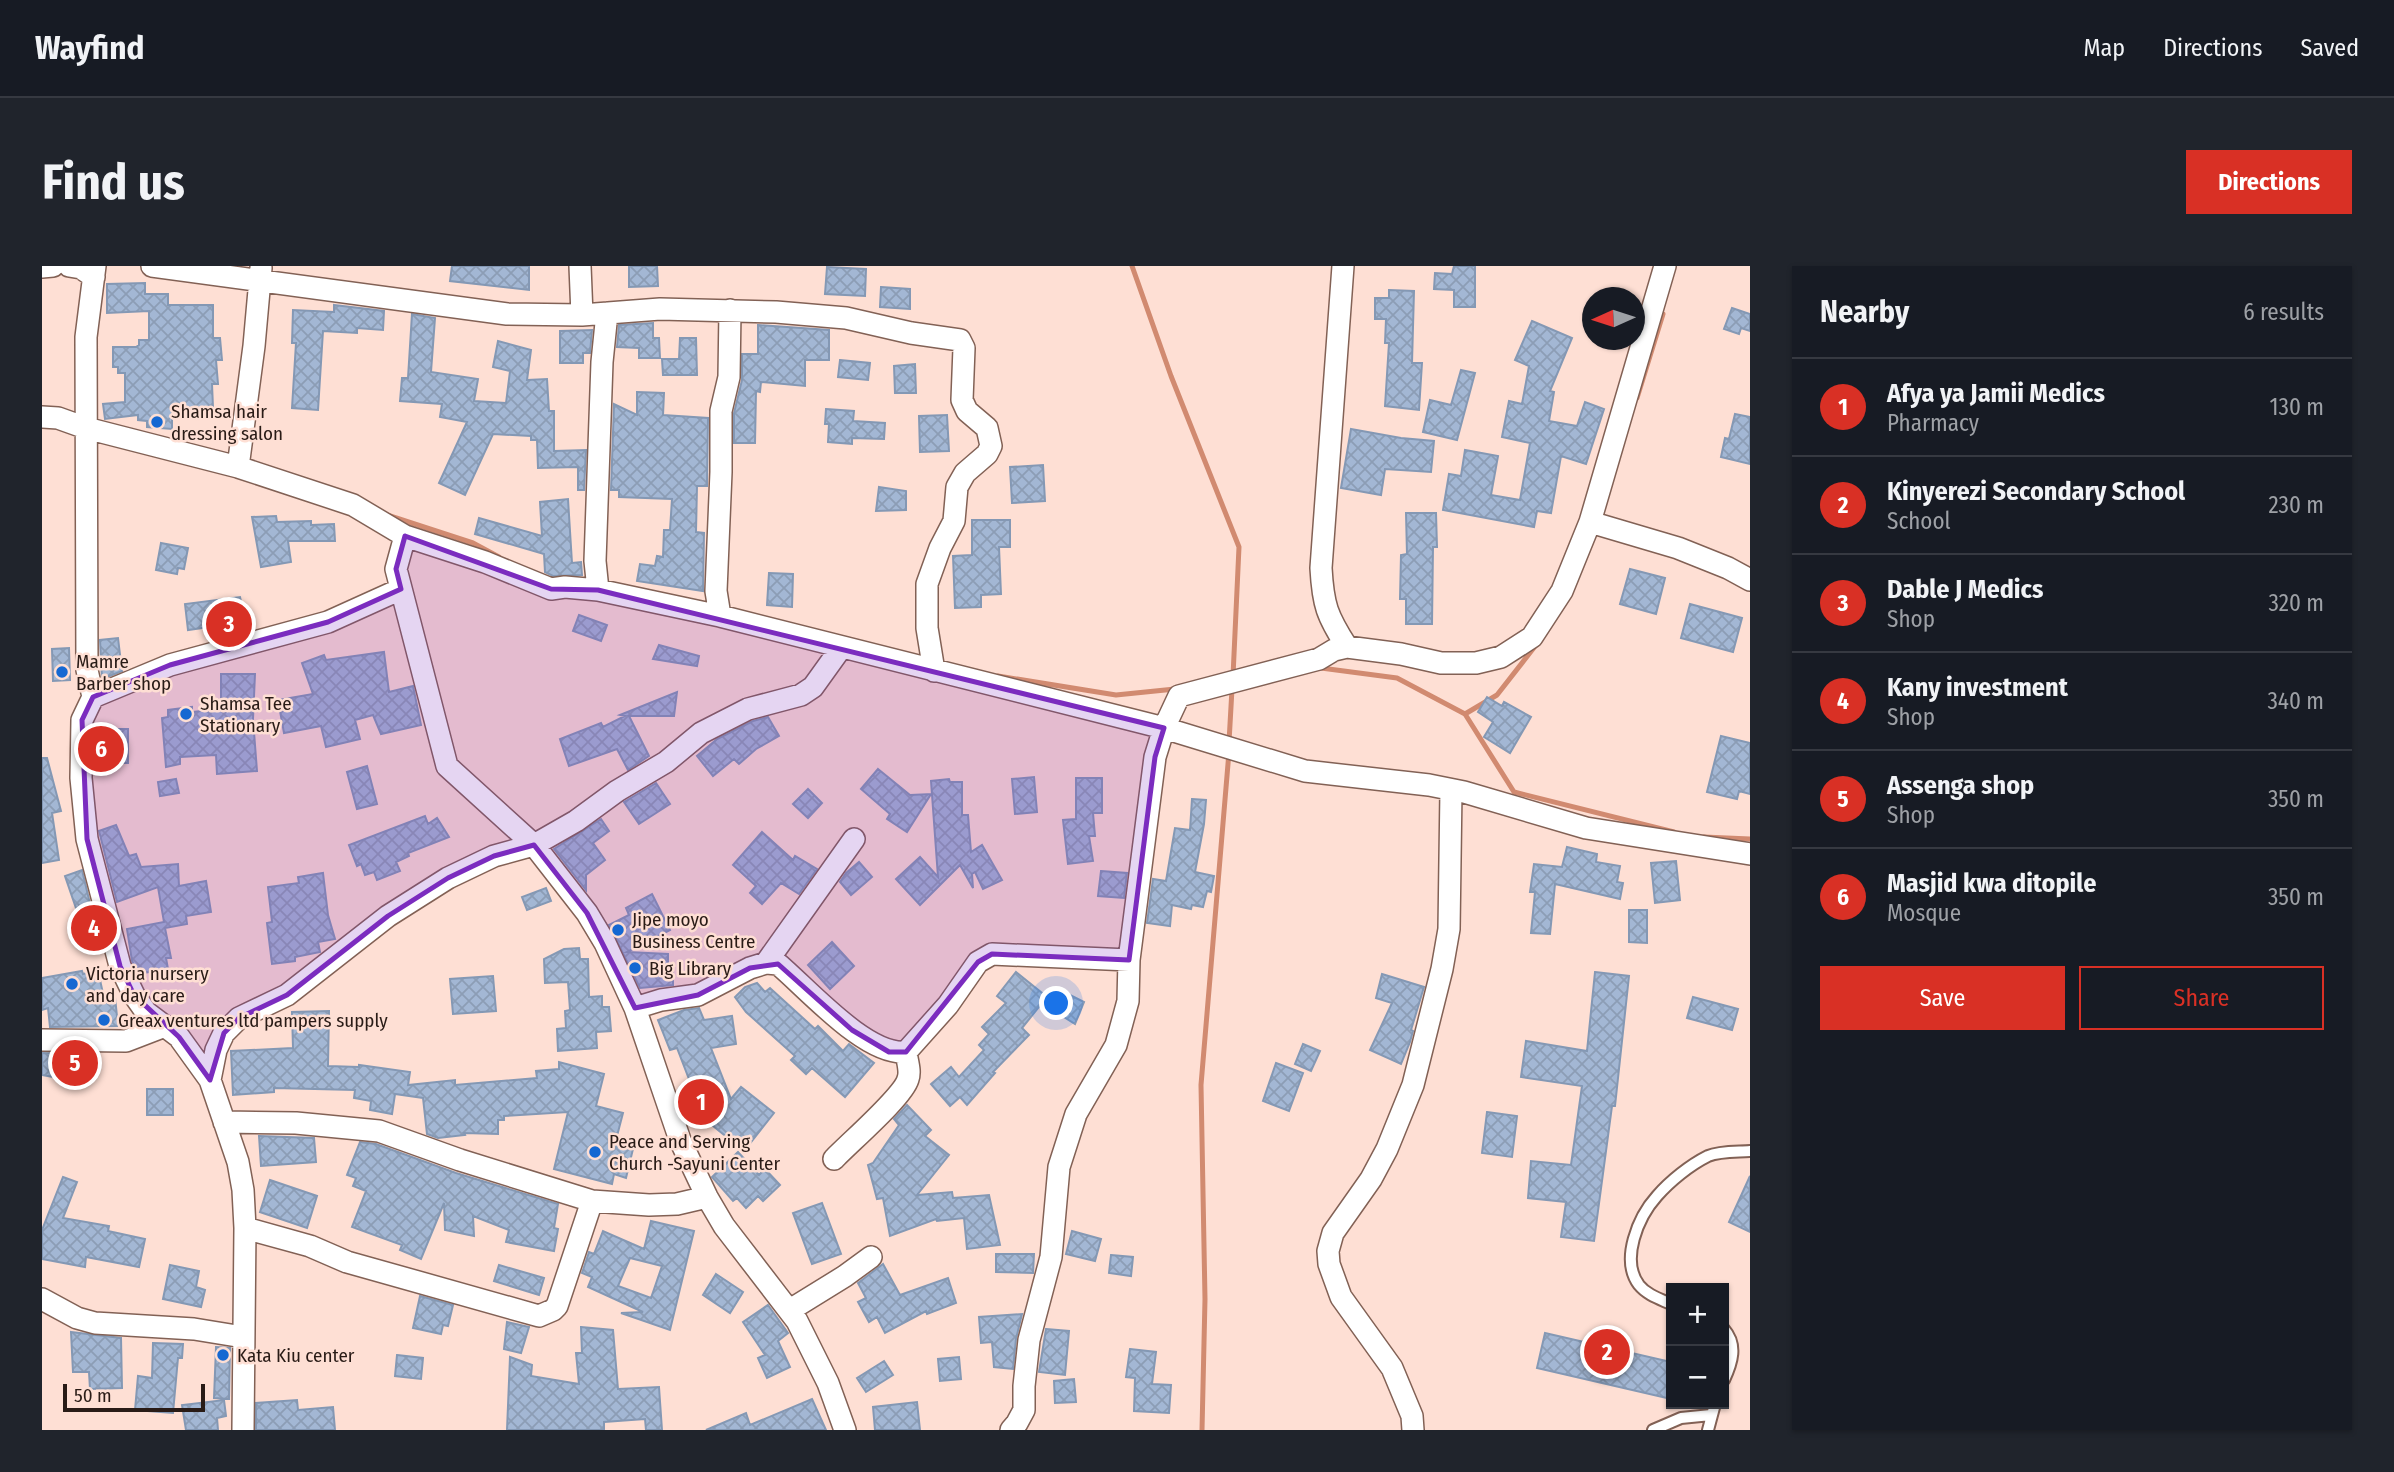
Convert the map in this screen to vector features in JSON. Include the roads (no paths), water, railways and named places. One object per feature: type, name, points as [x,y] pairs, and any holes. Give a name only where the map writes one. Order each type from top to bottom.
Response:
[{"type":"street","points":[[42,267],[53,266]]},
{"type":"street","points":[[69,266],[95,272],[86,337],[87,670],[93,697],[82,720],[81,778],[87,839],[120,966],[146,1012],[179,1037],[210,1080],[238,1162],[245,1228],[243,1430]]},
{"type":"street","points":[[152,266],[261,273],[507,314],[582,315],[660,309],[730,310],[846,318],[911,334],[960,340],[964,348],[962,400],[967,411],[987,428],[991,446],[987,454],[965,473],[957,487],[954,521],[926,584],[927,628],[934,671]]},
{"type":"street","points":[[580,266],[582,315]]},
{"type":"street","points":[[1343,266],[1321,568],[1322,598],[1329,618],[1346,647]]},
{"type":"street","points":[[1011,1430],[1024,1410],[1029,1340],[1051,1257],[1059,1167],[1076,1114],[1116,1045],[1128,1000],[1129,960],[1155,757],[1178,696],[1319,659],[1334,650],[1346,647],[1401,654],[1441,663],[1476,663],[1501,657],[1524,644],[1544,621],[1562,591],[1590,522],[1665,266]]},
{"type":"street","points":[[238,467],[261,273]]},
{"type":"street","points":[[720,616],[716,591],[721,411],[729,377],[730,310]]},
{"type":"street","points":[[598,590],[594,561],[602,362],[607,313]]},
{"type":"street","points":[[42,417],[58,418],[86,428],[238,467],[353,505],[405,536],[485,562],[551,589],[565,587],[598,590],[720,616],[1164,728],[1305,771],[1451,790],[1587,828],[1750,855]]},
{"type":"street","points":[[1590,522],[1678,548],[1750,580]]},
{"type":"street","points":[[405,536],[396,569],[447,766],[534,845],[587,913],[605,943],[635,1008],[680,1140],[707,1197],[724,1226],[790,1310],[828,1383],[845,1430]]},
{"type":"street","points":[[93,697],[170,665],[328,622],[401,589]]},
{"type":"street","points":[[210,1080],[216,1050],[224,1033],[239,1018],[287,995],[388,916],[448,878],[494,856],[534,845],[576,821],[666,762],[701,733],[748,709],[802,695],[813,687],[841,648]]},
{"type":"street","points":[[1413,1430],[1412,1416],[1392,1368],[1340,1297],[1329,1264],[1328,1251],[1333,1233],[1371,1179],[1388,1149],[1413,1085],[1442,969],[1449,929],[1451,790]]},
{"type":"street","points":[[766,963],[854,839]]},
{"type":"street","points":[[635,1008],[661,1000],[698,995],[750,968],[766,963],[778,964],[852,1030],[888,1052],[906,1052],[948,1005],[978,962],[992,954],[1129,960]]},
{"type":"street","points":[[42,1040],[127,1041],[165,1026]]},
{"type":"street","points":[[834,1159],[908,1082],[906,1052]]},
{"type":"street","points":[[224,1122],[296,1123],[379,1131],[460,1160],[592,1201],[649,1205],[677,1204],[707,1197]]},
{"type":"street","points":[[245,1228],[300,1243],[347,1262],[539,1316],[557,1306],[592,1201]]},
{"type":"street","points":[[790,1310],[845,1276],[871,1256]]},
{"type":"street","points":[[42,1299],[77,1318],[95,1323],[194,1329],[243,1337]]},
{"type":"lane","points":[[1666,1301],[1642,1288],[1633,1272],[1633,1242],[1647,1211],[1656,1196],[1707,1157],[1750,1151]]},
{"type":"lane","points":[[1729,1336],[1733,1351],[1729,1370]]},
{"type":"lane","points":[[1653,1430],[1713,1409],[1708,1430]]},
{"type":"waterway","points":[[1132,266],[1171,376],[1239,547],[1233,676]]},
{"type":"waterway","points":[[1637,398],[1663,314]]},
{"type":"waterway","points":[[387,515],[473,543],[499,557]]},
{"type":"waterway","points":[[1465,714],[1497,695],[1536,645]]},
{"type":"waterway","points":[[1320,665],[1321,668],[1397,678],[1465,714],[1514,792],[1674,832]]},
{"type":"waterway","points":[[998,676],[1116,695],[1175,689]]},
{"type":"waterway","points":[[1229,742],[1232,689]]},
{"type":"waterway","points":[[1202,1430],[1205,1299],[1201,1085],[1229,752]]},
{"type":"waterway","points":[[1704,837],[1750,839]]},
{"type":"place","name":"Shamsa hair dressing salon","points":[[157,422]]},
{"type":"place","name":"Dable J Medics","points":[[229,624]]},
{"type":"place","name":"Mamre Barber shop","points":[[62,672]]},
{"type":"place","name":"Shamsa Tee Stationary","points":[[186,714]]},
{"type":"place","name":"Masjid kwa ditopile","points":[[101,749]]},
{"type":"place","name":"Kany investment","points":[[94,928]]},
{"type":"place","name":"Jipe moyo Business Centre","points":[[618,930]]},
{"type":"place","name":"Big Library","points":[[635,968]]},
{"type":"place","name":"Victoria nursery and day care","points":[[72,984]]},
{"type":"place","name":"Greax ventures ltd pampers supply","points":[[104,1020]]},
{"type":"place","name":"Assenga shop","points":[[75,1063]]},
{"type":"place","name":"Afya ya Jamii Medics","points":[[701,1102]]},
{"type":"place","name":"Peace and Serving Church -Sayuni Center","points":[[595,1152]]},
{"type":"place","name":"Kinyerezi Secondary School","points":[[1607,1352]]},
{"type":"place","name":"Kata Kiu center","points":[[223,1355]]}]
